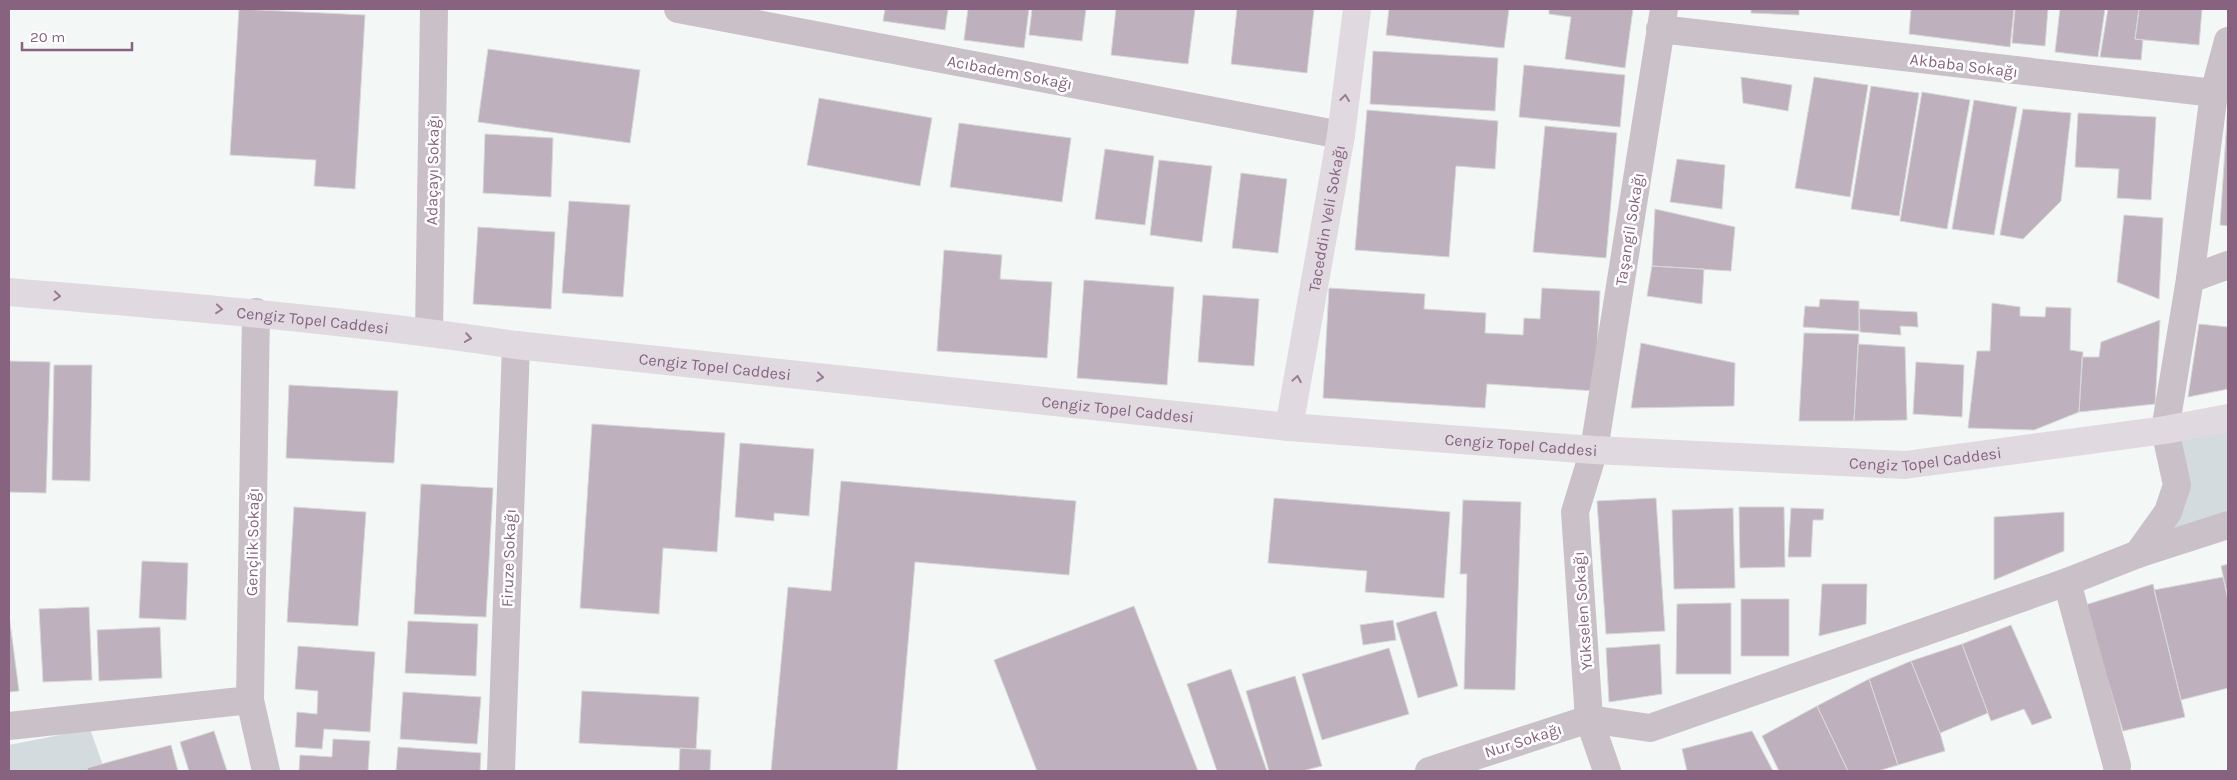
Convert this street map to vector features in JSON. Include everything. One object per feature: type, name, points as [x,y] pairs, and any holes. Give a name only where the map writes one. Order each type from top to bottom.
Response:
[{"type":"main road","name":"Taceddin Veli Sokağı","points":[[1289,427],[1341,135],[1357,9]]},
{"type":"main road","name":"Cengiz Topel Caddesi","points":[[9,292],[256,312],[430,332],[516,345],[1289,427],[1594,450],[1906,465],[2165,430],[2228,418]]},
{"type":"street","name":"Adaçayı Sokağı","points":[[430,332],[434,9]]},
{"type":"street","name":"Acıbadem Sokağı","points":[[678,9],[1341,135]]},
{"type":"street","name":"Akbaba Sokağı","points":[[1662,19],[2214,93]]},
{"type":"street","name":"Taşangil Sokağı","points":[[1594,450],[1662,19]]},
{"type":"street","points":[[2138,554],[2168,512],[2177,485],[2165,430],[2190,279],[2214,93],[2228,41]]},
{"type":"street","points":[[2190,279],[2228,265]]},
{"type":"street","name":"Gençlik Sokağı","points":[[256,312],[250,700],[266,771]]},
{"type":"street","name":"Firuze Sokağı","points":[[500,771],[516,345]]},
{"type":"street","name":"Yükselen Sokağı","points":[[1594,450],[1575,512],[1590,719],[1607,771]]},
{"type":"street","points":[[1590,719],[1650,728],[2067,582],[2138,554],[2228,525]]},
{"type":"street","points":[[2067,582],[2118,766]]},
{"type":"street","points":[[9,726],[250,700]]},
{"type":"street","name":"Nur Sokağı","points":[[1429,771],[1590,719]]},
{"type":"shaded area","points":[[2228,418],[2228,525],[2138,554],[2168,512],[2165,430]]},
{"type":"shaded area","points":[[90,729],[105,771],[9,771],[9,745]]},
{"type":"building","points":[[239,9],[365,15],[355,189],[314,186],[316,160],[230,155]]},
{"type":"building","points":[[885,9],[948,9],[945,30],[883,21]]},
{"type":"building","points":[[968,9],[1029,9],[1024,48],[964,40]]},
{"type":"building","points":[[1032,9],[1086,9],[1082,41],[1029,35]]},
{"type":"building","points":[[1116,9],[1195,9],[1188,64],[1111,55]]},
{"type":"building","points":[[1237,9],[1314,9],[1307,73],[1231,64]]},
{"type":"building","points":[[1389,9],[1509,9],[1504,48],[1386,35]]},
{"type":"building","points":[[1549,9],[1633,9],[1625,68],[1565,59],[1571,17],[1549,14]]},
{"type":"building","points":[[1751,9],[1799,9],[1799,15],[1751,13]]},
{"type":"building","points":[[1911,9],[2014,9],[2010,47],[1909,34]]},
{"type":"building","points":[[2015,9],[2048,9],[2045,46],[2012,43]]},
{"type":"building","points":[[2060,9],[2105,9],[2098,57],[2055,52]]},
{"type":"building","points":[[2108,9],[2139,9],[2135,39],[2143,40],[2141,60],[2100,57]]},
{"type":"building","points":[[2139,9],[2202,9],[2199,45],[2135,39]]},
{"type":"building","points":[[488,49],[640,70],[630,143],[478,122]]},
{"type":"building","points":[[1373,51],[1498,58],[1495,111],[1370,104]]},
{"type":"building","points":[[1524,65],[1625,75],[1620,127],[1519,117]]},
{"type":"building","points":[[1741,77],[1792,85],[1788,111],[1743,103]]},
{"type":"building","points":[[1814,77],[1868,85],[1850,197],[1795,188]]},
{"type":"building","points":[[1871,86],[1919,93],[1899,216],[1851,209]]},
{"type":"building","points":[[1922,92],[1970,100],[1947,229],[1900,221]]},
{"type":"building","points":[[819,98],[932,118],[920,186],[807,165]]},
{"type":"building","points":[[1974,100],[2017,107],[1994,235],[1952,229]]},
{"type":"building","points":[[2228,104],[2228,226],[2220,225]]},
{"type":"building","points":[[2023,109],[2071,113],[2061,201],[2023,239],[2000,235]]},
{"type":"building","points":[[1367,110],[1498,121],[1495,169],[1456,166],[1449,257],[1355,250]]},
{"type":"building","points":[[2078,113],[2156,117],[2151,200],[2117,198],[2119,169],[2075,167]]},
{"type":"building","points":[[959,123],[1071,138],[1062,202],[950,187]]},
{"type":"building","points":[[1545,126],[1617,133],[1606,258],[1533,252]]},
{"type":"building","points":[[485,134],[553,138],[551,197],[483,193]]},
{"type":"building","points":[[1105,149],[1154,156],[1145,225],[1095,219]]},
{"type":"building","points":[[1677,159],[1725,165],[1722,209],[1670,202]]},
{"type":"building","points":[[1159,160],[1212,166],[1202,242],[1150,235]]},
{"type":"building","points":[[1241,173],[1287,179],[1278,253],[1232,248]]},
{"type":"building","points":[[569,201],[630,205],[623,297],[562,293]]},
{"type":"building","points":[[1655,209],[1735,227],[1731,271],[1652,266]]},
{"type":"building","points":[[2124,215],[2163,218],[2159,299],[2117,282]]},
{"type":"building","points":[[478,227],[555,232],[551,309],[473,304]]},
{"type":"building","points":[[944,250],[1002,255],[1000,279],[1052,282],[1047,358],[937,351]]},
{"type":"building","points":[[1652,266],[1704,269],[1702,304],[1647,296]]},
{"type":"building","points":[[1084,280],[1174,287],[1167,385],[1077,378]]},
{"type":"building","points":[[1329,288],[1425,294],[1424,309],[1486,313],[1485,333],[1523,335],[1524,318],[1540,319],[1542,288],[1600,291],[1595,391],[1487,384],[1485,408],[1323,398]]},
{"type":"building","points":[[1203,295],[1259,299],[1254,366],[1198,362]]},
{"type":"building","points":[[1820,299],[1859,301],[1859,331],[1803,327],[1805,306],[1819,307]]},
{"type":"building","points":[[1992,303],[2020,307],[2020,316],[2045,317],[2046,307],[2071,308],[2070,350],[2083,352],[2079,412],[2034,430],[1968,428],[1977,351],[1990,351]]},
{"type":"building","points":[[1859,309],[1917,312],[1918,327],[1900,326],[1901,335],[1860,332]]},
{"type":"building","points":[[2160,320],[2155,404],[2079,412],[2082,357],[2099,357],[2101,342]]},
{"type":"building","points":[[2199,324],[2228,327],[2228,389],[2188,397]]},
{"type":"building","points":[[1804,333],[1859,334],[1854,421],[1799,421]]},
{"type":"building","points":[[1641,343],[1735,363],[1734,406],[1631,408]]},
{"type":"building","points":[[1858,344],[1905,347],[1907,420],[1854,421]]},
{"type":"building","points":[[9,361],[50,362],[46,493],[9,492]]},
{"type":"building","points":[[1916,362],[1964,365],[1962,417],[1913,414]]},
{"type":"building","points":[[54,365],[92,365],[90,481],[52,480]]},
{"type":"building","points":[[289,385],[398,391],[394,463],[286,458]]},
{"type":"building","points":[[592,424],[725,433],[717,552],[663,548],[659,614],[580,608]]},
{"type":"building","points":[[740,443],[814,449],[809,516],[774,513],[774,521],[735,517]]},
{"type":"building","points":[[841,481],[1076,501],[1069,575],[915,562],[897,771],[771,771],[788,587],[831,591]]},
{"type":"building","points":[[421,484],[493,488],[486,617],[414,614]]},
{"type":"building","points":[[1274,498],[1450,512],[1444,598],[1365,592],[1367,571],[1268,563]]},
{"type":"building","points":[[1656,498],[1665,631],[1606,634],[1597,501]]},
{"type":"building","points":[[1463,500],[1521,502],[1515,690],[1464,689],[1467,574],[1460,574]]},
{"type":"building","points":[[294,507],[366,512],[358,626],[287,622]]},
{"type":"building","points":[[1739,507],[1784,507],[1785,567],[1740,568]]},
{"type":"building","points":[[1733,508],[1735,588],[1674,589],[1672,510]]},
{"type":"building","points":[[1791,508],[1824,509],[1823,520],[1813,520],[1811,557],[1788,557]]},
{"type":"building","points":[[2064,512],[2064,551],[1994,580],[1994,517]]},
{"type":"building","points":[[142,561],[188,563],[186,620],[139,618]]},
{"type":"building","points":[[2228,564],[2228,598],[2221,566]]},
{"type":"building","points":[[2223,577],[2228,600],[2228,688],[2181,700],[2154,590]]},
{"type":"building","points":[[1822,584],[1867,584],[1866,624],[1819,636]]},
{"type":"building","points":[[2153,584],[2185,717],[2123,731],[2085,605]]},
{"type":"building","points":[[1741,599],[1789,599],[1789,656],[1741,656]]},
{"type":"building","points":[[1731,603],[1731,674],[1676,674],[1677,604]]},
{"type":"building","points":[[1134,606],[1198,771],[1037,771],[994,660]]},
{"type":"building","points":[[89,607],[92,680],[43,682],[39,609]]},
{"type":"building","points":[[1436,611],[1458,686],[1418,698],[1396,623]]},
{"type":"building","points":[[9,615],[19,691],[9,692]]},
{"type":"building","points":[[1393,620],[1396,640],[1363,645],[1360,625]]},
{"type":"building","points":[[408,621],[478,624],[476,676],[405,673]]},
{"type":"building","points":[[2011,625],[2052,718],[2032,725],[2024,709],[1991,721],[1962,644]]},
{"type":"building","points":[[160,627],[162,678],[99,681],[97,630]]},
{"type":"building","points":[[1660,644],[1662,694],[1609,702],[1606,648]]},
{"type":"building","points":[[1962,644],[1988,713],[1940,733],[1911,661]]},
{"type":"building","points":[[298,646],[375,652],[370,732],[324,729],[322,749],[295,747],[297,712],[317,714],[318,691],[295,689]]},
{"type":"building","points":[[1389,648],[1409,714],[1322,740],[1302,674]]},
{"type":"building","points":[[1911,661],[1940,733],[1945,751],[1898,765],[1869,679]]},
{"type":"building","points":[[1231,669],[1267,771],[1217,771],[1187,684]]},
{"type":"building","points":[[1295,676],[1322,766],[1302,771],[1269,771],[1246,691]]},
{"type":"building","points":[[1869,679],[1898,765],[1878,771],[1848,771],[1817,706]]},
{"type":"building","points":[[582,691],[699,697],[696,749],[579,743]]},
{"type":"building","points":[[403,692],[481,697],[477,744],[400,739]]},
{"type":"building","points":[[1817,706],[1848,771],[1779,771],[1762,736]]},
{"type":"building","points":[[214,731],[227,771],[189,771],[180,742]]},
{"type":"building","points":[[1752,731],[1773,771],[1687,771],[1682,749]]},
{"type":"building","points":[[333,739],[370,741],[368,771],[299,771],[300,755],[332,757]]},
{"type":"building","points":[[171,745],[178,771],[88,771],[87,768]]},
{"type":"building","points":[[398,747],[481,753],[480,771],[396,771]]},
{"type":"building","points":[[680,748],[711,750],[710,771],[679,771]]}]
